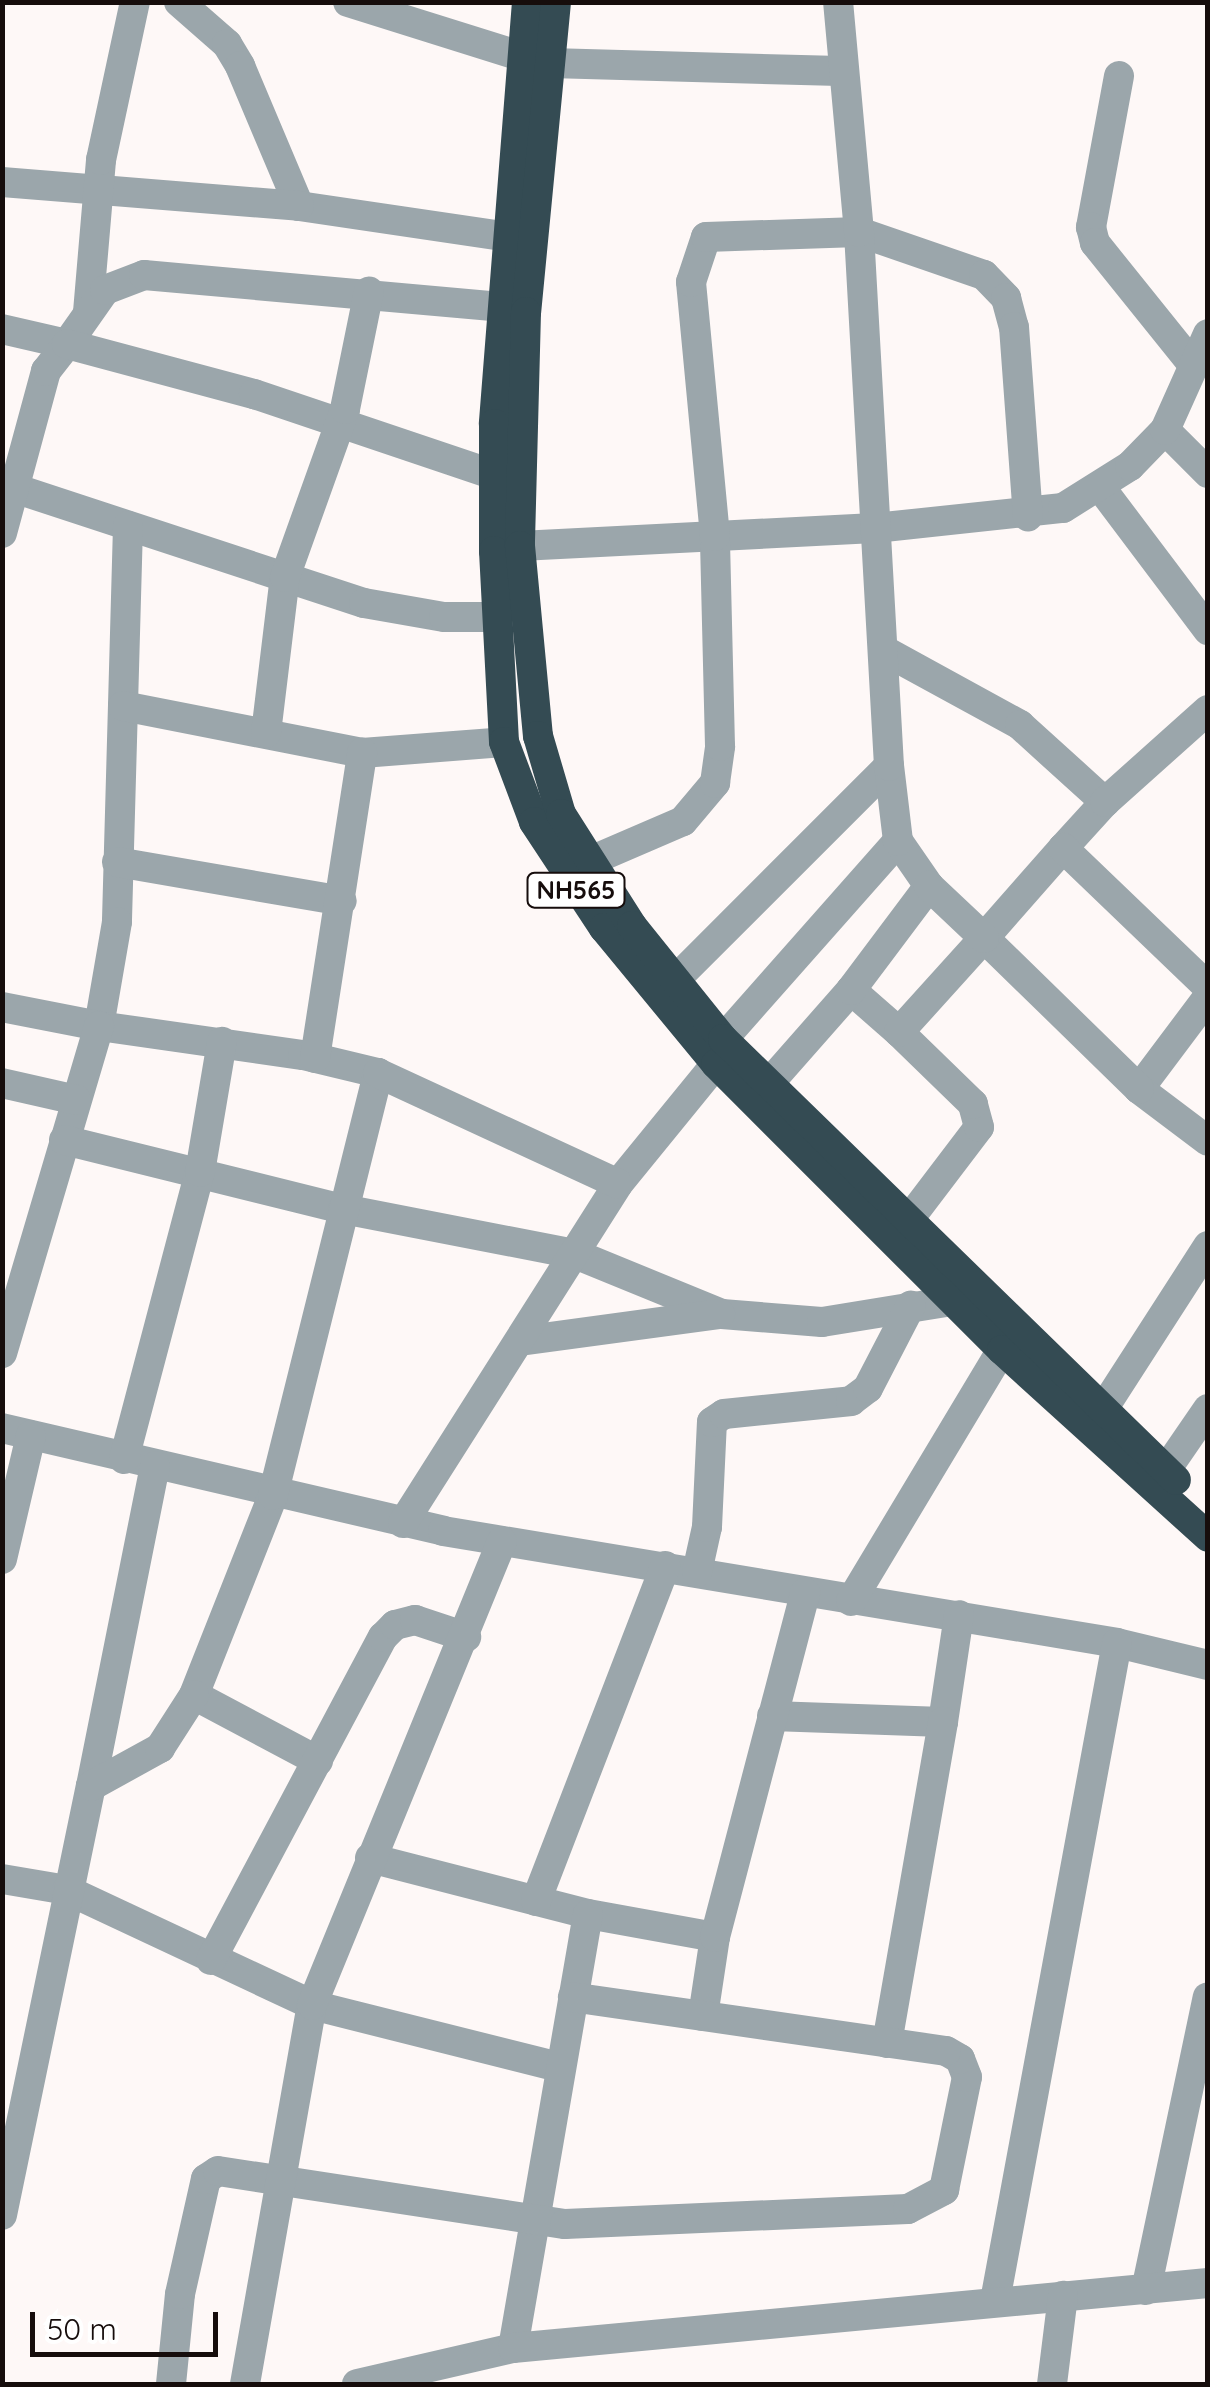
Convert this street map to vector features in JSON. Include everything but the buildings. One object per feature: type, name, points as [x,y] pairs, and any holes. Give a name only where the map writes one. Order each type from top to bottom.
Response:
[{"type":"highway","name":"NH565","points":[[527,2],[537,60],[520,546],[538,736],[562,814],[588,862],[719,1051],[770,1082],[1208,1510]]},
{"type":"highway","name":"NH565","points":[[556,2],[537,60],[509,237],[494,475],[504,742],[534,822],[564,873],[719,1051],[952,1301],[1208,1537]]},
{"type":"street","points":[[88,315],[99,187],[135,2]]},
{"type":"street","points":[[180,2],[227,44],[240,66],[299,206]]},
{"type":"street","points":[[348,2],[537,60],[840,71]]},
{"type":"street","points":[[838,2],[840,71],[859,232],[889,766],[898,841],[928,886],[1139,1089],[1208,1140]]},
{"type":"street","points":[[1119,76],[1091,227],[1095,243],[1194,366]]},
{"type":"street","points":[[2,182],[299,206],[509,237]]},
{"type":"street","points":[[588,862],[683,821],[714,782],[720,746],[716,536],[691,282],[698,247],[720,233],[859,232],[984,275],[1006,298],[1028,516]]},
{"type":"street","points":[[2,533],[46,371],[105,290],[144,274],[369,291],[504,307]]},
{"type":"street","points":[[266,732],[285,578],[339,425],[369,291]]},
{"type":"street","points":[[2,328],[254,394],[494,475]]},
{"type":"street","points":[[520,546],[1028,516],[1101,488],[1165,430],[1208,334]]},
{"type":"street","points":[[1165,430],[1208,472]]},
{"type":"street","points":[[1101,488],[1208,630]]},
{"type":"street","points":[[17,489],[285,578],[421,614],[497,617]]},
{"type":"street","points":[[2,1353],[16,1263],[64,1140],[100,1026],[117,922],[128,526]]},
{"type":"street","points":[[885,651],[1020,726],[1105,802]]},
{"type":"street","points":[[122,706],[362,752],[504,742]]},
{"type":"street","points":[[898,1032],[1105,802],[1208,710]]},
{"type":"street","points":[[315,1058],[362,752]]},
{"type":"street","points":[[673,982],[889,766]]},
{"type":"street","points":[[403,1523],[618,1184],[719,1051],[898,841]]},
{"type":"street","points":[[1063,848],[1208,987]]},
{"type":"street","points":[[117,862],[342,901]]},
{"type":"street","points":[[770,1082],[851,990],[928,886]]},
{"type":"street","points":[[851,990],[972,1104],[979,1127],[910,1218]]},
{"type":"street","points":[[1139,1089],[1208,996]]},
{"type":"street","points":[[2,1006],[100,1026],[315,1058],[378,1073],[618,1184]]},
{"type":"street","points":[[124,1459],[200,1172],[222,1042]]},
{"type":"street","points":[[91,1786],[160,1748],[194,1694],[273,1495],[378,1073]]},
{"type":"street","points":[[2,1083],[76,1100]]},
{"type":"street","points":[[64,1140],[343,1209],[575,1254],[722,1314]]},
{"type":"street","points":[[1103,1409],[1208,1246]]},
{"type":"street","points":[[520,1340],[722,1314],[822,1322],[952,1301]]},
{"type":"street","points":[[697,1572],[707,1527],[712,1422],[724,1414],[851,1401],[868,1388],[911,1305]]},
{"type":"street","points":[[851,1601],[1002,1350]]},
{"type":"street","points":[[1166,1470],[1208,1409]]},
{"type":"street","points":[[2,1559],[17,1432],[403,1523],[851,1601],[1117,1642],[1208,1665]]},
{"type":"street","points":[[2,2215],[156,1466]]},
{"type":"street","points":[[244,2384],[278,2176],[312,2005],[370,1858],[466,1637],[502,1541]]},
{"type":"street","points":[[536,1902],[665,1566]]},
{"type":"street","points":[[703,2016],[716,1937],[805,1593]]},
{"type":"street","points":[[887,2043],[960,1615]]},
{"type":"street","points":[[211,1960],[395,1624],[416,1620],[466,1637]]},
{"type":"street","points":[[995,2302],[1117,1642]]},
{"type":"street","points":[[194,1694],[318,1761]]},
{"type":"street","points":[[772,1716],[944,1722]]},
{"type":"street","points":[[370,1858],[588,1914],[716,1937]]},
{"type":"street","points":[[2,1879],[68,1890],[312,2005],[559,2067]]},
{"type":"street","points":[[513,2348],[588,1914]]},
{"type":"street","points":[[171,2384],[180,2294],[206,2179],[218,2171],[278,2176],[533,2222],[612,2224],[926,2204],[944,2190],[966,2068],[946,2052],[573,1997]]},
{"type":"street","points":[[1146,2290],[1208,1997]]},
{"type":"street","points":[[357,2384],[394,2380],[513,2348],[1208,2283]]},
{"type":"street","points":[[1052,2384],[1063,2296]]}]
